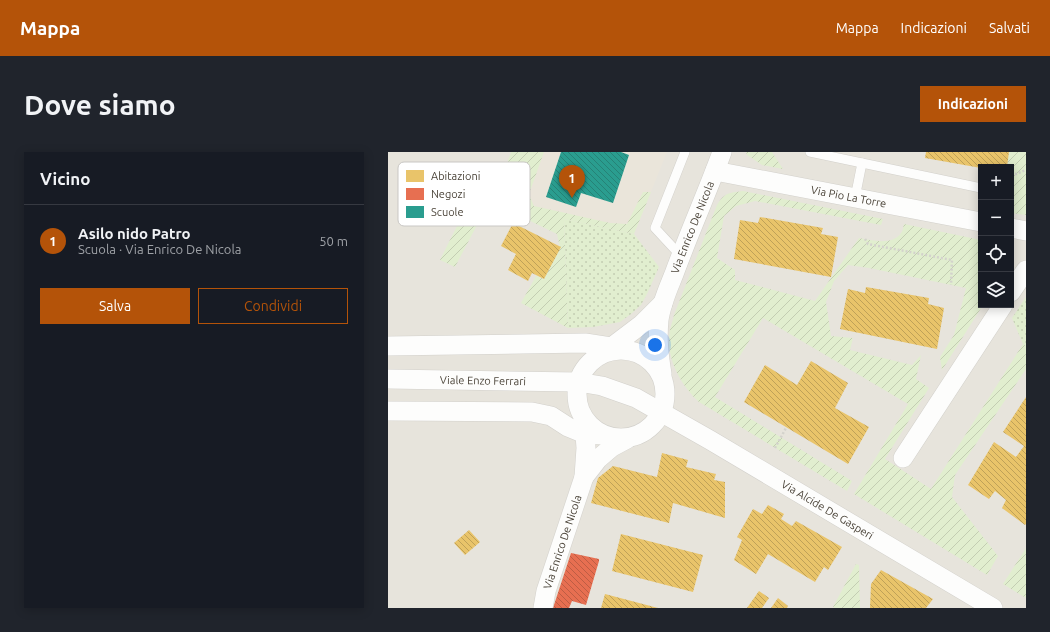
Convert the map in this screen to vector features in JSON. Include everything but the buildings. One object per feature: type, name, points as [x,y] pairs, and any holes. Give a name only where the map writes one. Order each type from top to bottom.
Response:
[{"type":"street","name":"Via Enrico De Nicola","points":[[662,413],[666,395],[658,353],[659,318],[680,255],[722,152]]},
{"type":"street","name":"Via Pio La Torre","points":[[715,171],[978,221]]},
{"type":"street","points":[[1014,229],[1026,231]]},
{"type":"street","points":[[1014,288],[1026,270]]},
{"type":"street","points":[[584,477],[585,434],[577,398],[578,382],[583,370],[592,360],[611,350],[642,324],[663,303]]},
{"type":"street","points":[[903,458],[1001,308]]},
{"type":"street","points":[[388,346],[585,343],[611,350],[634,352],[646,357],[656,366],[663,378]]},
{"type":"street","name":"Viale Enzo Ferrari","points":[[388,379],[578,382],[602,386],[636,398],[662,413]]},
{"type":"street","points":[[388,411],[532,412],[551,416],[568,427],[585,434],[604,435],[627,439]]},
{"type":"street","points":[[584,477],[598,460],[612,447],[648,430],[662,413]]},
{"type":"street","name":"Via Alcide De Gasperi","points":[[662,413],[993,608]]},
{"type":"street","points":[[581,414],[590,426],[604,435]]},
{"type":"street","name":"Via Enrico De Nicola","points":[[543,608],[546,591],[584,477]]},
{"type":"lane","points":[[680,255],[655,228],[685,152]]},
{"type":"lane","points":[[810,152],[978,187]]},
{"type":"lane","points":[[855,198],[862,164]]},
{"type":"path","points":[[1014,174],[1026,170]]},
{"type":"path","points":[[866,239],[868,244],[952,260],[951,285]]},
{"type":"path","points":[[776,448],[786,428]]},
{"type":"shaded area","points":[[388,152],[1026,152],[1026,608],[388,608]]},
{"type":"shaded area","points":[[511,152],[667,152],[634,234],[530,211],[530,162],[507,162]]},
{"type":"green space","points":[[511,152],[544,152],[530,191],[530,162],[507,162]]},
{"type":"green space","points":[[746,152],[772,152],[783,169],[762,165],[747,155]]},
{"type":"green space","points":[[1009,152],[1026,152],[1026,215],[1014,213],[1014,164],[1007,164]]},
{"type":"green space","points":[[743,191],[883,219],[881,225],[755,201],[736,206],[724,216],[717,258],[735,270],[735,280],[815,301],[859,238],[876,241],[892,240],[902,232],[904,224],[978,239],[978,308],[981,308],[942,370],[940,357],[954,335],[966,288],[848,265],[834,281],[826,302],[831,336],[853,338],[850,350],[912,365],[921,355],[916,379],[929,388],[885,459],[931,489],[1023,344],[1026,346],[1026,369],[955,475],[952,497],[998,556],[987,575],[854,494],[908,404],[763,318],[715,397],[852,481],[847,491],[699,402],[680,378],[672,360],[669,340],[674,315],[717,205],[725,195]]},
{"type":"green space","points":[[643,192],[651,192],[634,234],[564,219],[568,328],[521,303],[536,276],[544,279],[560,248],[557,234],[530,221],[530,196],[534,206],[610,223],[627,224]]},
{"type":"green space","points":[[564,219],[634,234],[659,267],[641,305],[620,322],[593,327],[568,328]]},
{"type":"green space","points":[[457,226],[476,226],[455,267],[440,260]]},
{"type":"green space","points":[[1026,297],[1026,346],[1023,344],[1012,318]]},
{"type":"green space","points":[[1026,548],[1026,598],[1003,584]]},
{"type":"green space","points":[[856,564],[859,565],[860,608],[833,607]]},
{"type":"place","name":"Asilo nido Patro","points":[[572,198]]}]
